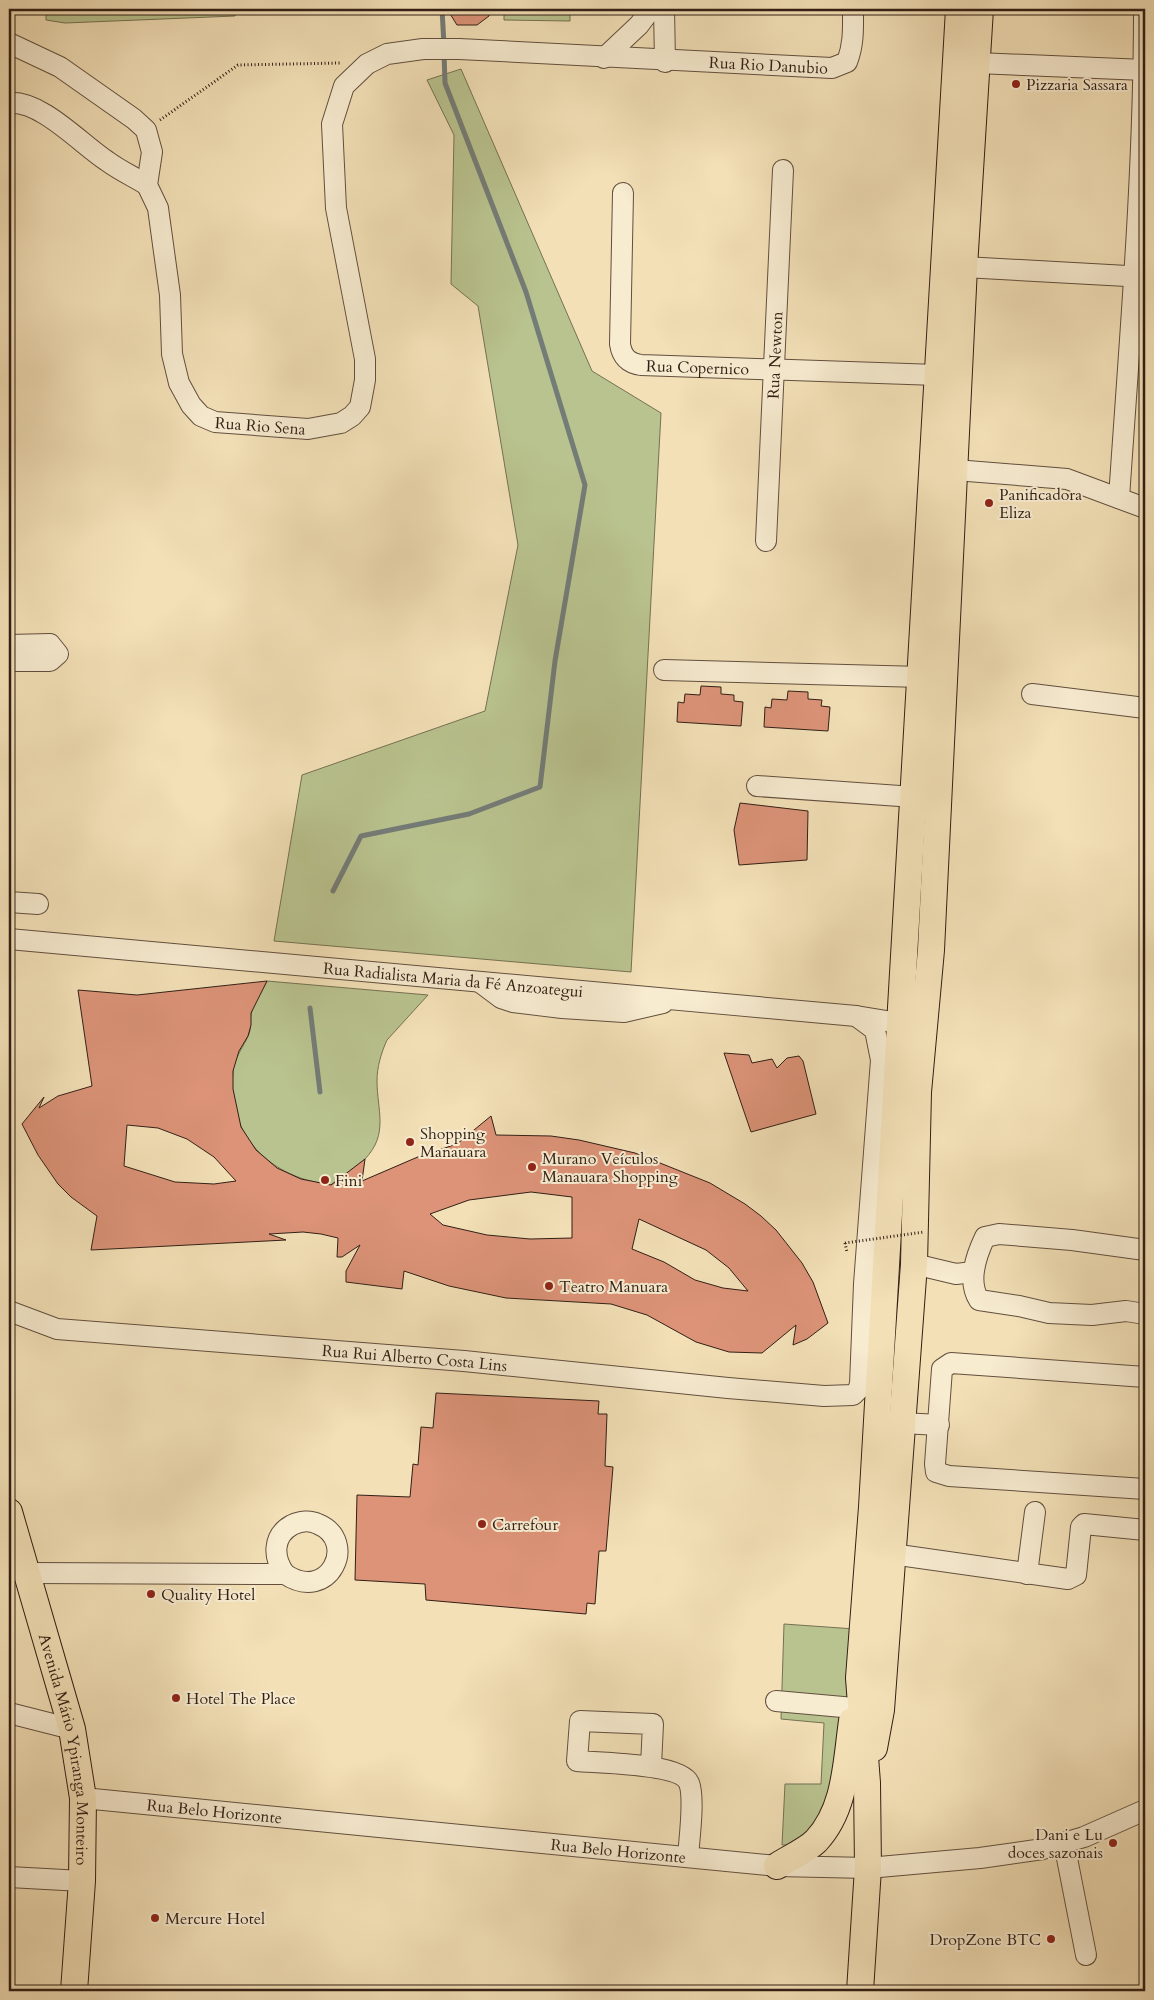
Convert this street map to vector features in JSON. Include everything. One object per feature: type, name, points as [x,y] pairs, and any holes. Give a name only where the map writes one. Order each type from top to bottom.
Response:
[{"type":"main road","points":[[777,1866],[815,1842],[836,1815],[859,1678],[872,1507],[898,1023],[922,677],[937,375],[959,9]]},
{"type":"main road","points":[[867,1783],[881,1710],[914,1264],[918,1092],[931,940],[964,267],[980,9]]},
{"type":"main road","points":[[878,1102],[893,1124]]},
{"type":"main road","points":[[870,1208],[890,1184]]},
{"type":"main road","name":"Avenida Mário Ypiranga Monteiro","points":[[9,1512],[72,1729],[84,1798],[82,1881],[74,1991]]},
{"type":"main road","points":[[859,1678],[867,1783],[868,1868],[860,1991]]},
{"type":"street","points":[[604,58],[639,25],[651,9]]},
{"type":"street","points":[[664,9],[665,62]]},
{"type":"street","name":"Rua Rio Danubio","points":[[423,49],[459,49],[665,62],[832,68],[846,62],[850,55],[854,42],[853,9]]},
{"type":"street","points":[[1119,498],[1140,277],[1144,9]]},
{"type":"street","points":[[9,43],[60,67],[146,130],[152,152],[147,185],[107,162],[49,117],[18,102],[9,102]]},
{"type":"street","name":"Rua Rio Sena","points":[[147,185],[158,208],[162,234],[170,295],[172,354],[179,383],[191,405],[201,416],[228,424],[308,429],[341,423],[352,416],[360,407],[365,380],[365,359],[336,208],[332,124],[344,86],[367,64],[386,54],[423,49]]},
{"type":"street","points":[[977,63],[1144,70]]},
{"type":"street","name":"Rua Newton","points":[[766,541],[783,170]]},
{"type":"street","name":"Rua Copernico","points":[[623,193],[620,344],[624,357],[634,364],[773,371],[937,375]]},
{"type":"street","points":[[964,267],[1140,277]]},
{"type":"street","points":[[955,470],[1067,479],[1145,508]]},
{"type":"street","points":[[9,645],[50,644],[58,654],[50,661],[9,661]]},
{"type":"street","points":[[664,670],[922,677]]},
{"type":"street","points":[[1032,694],[1145,708]]},
{"type":"street","points":[[758,786],[914,797]]},
{"type":"street","points":[[9,902],[38,904]]},
{"type":"street","name":"Rua Radialista Maria da Fé Anzoategui","points":[[9,939],[856,1016],[898,1023]]},
{"type":"street","name":"Rua Rui Alberto Costa Lins","points":[[9,1311],[57,1329],[464,1361],[824,1396],[853,1395],[860,1388],[870,1208],[881,1060],[879,1042],[875,1030],[856,1016]]},
{"type":"street","points":[[1145,1250],[1072,1240],[999,1234],[985,1237],[973,1272],[974,1292],[978,1300],[1019,1306],[1049,1314],[1092,1315],[1126,1311],[1145,1314]]},
{"type":"street","points":[[914,1264],[956,1274],[973,1272]]},
{"type":"street","points":[[1145,1377],[951,1363],[942,1369],[939,1424],[934,1464],[936,1472],[949,1476],[1145,1489]]},
{"type":"street","points":[[902,1423],[939,1424]]},
{"type":"street","points":[[1027,1574],[1035,1512]]},
{"type":"street","points":[[892,1554],[1072,1579],[1076,1575],[1081,1527],[1084,1524],[1145,1530]]},
{"type":"street","points":[[27,1573],[285,1574]]},
{"type":"street","points":[[9,1699],[29,1718]]},
{"type":"street","points":[[776,1701],[854,1708]]},
{"type":"street","points":[[9,1713],[72,1729]]},
{"type":"street","points":[[651,1766],[684,1778],[689,1784],[691,1805],[688,1857]]},
{"type":"street","name":"Rua Belo Horizonte","points":[[84,1798],[777,1866],[868,1868],[980,1858],[1043,1848],[1084,1837],[1145,1810]]},
{"type":"street","points":[[1064,1843],[1086,1955]]},
{"type":"street","points":[[9,1877],[82,1881]]},
{"type":"path","points":[[146,130],[238,65],[367,64]]},
{"type":"path","points":[[845,1243],[924,1232]]},
{"type":"green space","points":[[46,9],[236,9],[235,16],[65,23],[46,20]]},
{"type":"green space","points":[[504,9],[570,9],[570,21],[504,20]]},
{"type":"green space","points":[[461,69],[592,371],[661,413],[631,972],[274,941],[302,775],[485,711],[518,545],[478,306],[451,284],[454,135],[427,80]]},
{"type":"green space","points":[[267,981],[428,995],[387,1040],[383,1050],[377,1076],[380,1122],[377,1140],[372,1150],[357,1166],[331,1185],[309,1181],[289,1173],[272,1163],[257,1150],[245,1134],[237,1116],[233,1095],[234,1067],[249,1034],[253,1007]]},
{"type":"green space","points":[[784,1624],[855,1629],[835,1809],[808,1845],[782,1845],[785,1784],[821,1784],[824,1723],[781,1719]]},
{"type":"building","points":[[447,9],[488,9],[489,16],[477,25],[457,25]]},
{"type":"building","points":[[701,686],[721,687],[721,694],[734,695],[734,701],[743,702],[741,726],[677,722],[678,702],[684,703],[685,694],[700,695]]},
{"type":"building","points":[[788,691],[808,692],[808,699],[822,700],[821,706],[830,707],[828,731],[764,727],[765,707],[771,708],[772,699],[787,700]]},
{"type":"building","points":[[740,803],[808,811],[807,860],[739,865],[734,830]]},
{"type":"building","name":"Murano Veículos Manauara Shopping","points":[[267,981],[251,1013],[251,1025],[248,1036],[239,1051],[233,1071],[233,1089],[241,1127],[256,1150],[277,1168],[301,1179],[331,1185],[365,1159],[362,1181],[420,1156],[457,1144],[491,1116],[496,1135],[551,1136],[579,1140],[635,1153],[710,1183],[761,1216],[776,1230],[802,1263],[813,1282],[828,1323],[807,1339],[793,1345],[796,1325],[762,1353],[729,1352],[696,1342],[647,1315],[611,1304],[506,1298],[449,1286],[404,1271],[402,1289],[346,1282],[346,1271],[360,1245],[342,1257],[337,1257],[338,1238],[303,1232],[269,1234],[286,1240],[91,1250],[97,1216],[71,1197],[58,1184],[38,1155],[22,1124],[44,1097],[39,1108],[58,1096],[92,1086],[78,990],[137,995]],"holes":[[[127,1125],[158,1128],[187,1139],[214,1157],[236,1181],[214,1184],[175,1182],[124,1166]],[[531,1192],[572,1197],[572,1238],[530,1239],[487,1235],[443,1225],[430,1214],[469,1200]],[[639,1219],[706,1250],[729,1268],[748,1291],[723,1288],[695,1280],[664,1262],[632,1249]]]},
{"type":"building","points":[[724,1053],[749,1055],[752,1063],[772,1059],[777,1068],[787,1058],[799,1056],[803,1061],[816,1114],[751,1132]]},
{"type":"building","name":"Carrefour","points":[[436,1393],[599,1401],[598,1414],[607,1414],[605,1466],[613,1467],[606,1551],[599,1551],[595,1604],[587,1603],[586,1614],[426,1600],[425,1584],[355,1580],[357,1495],[410,1497],[413,1464],[418,1465],[421,1427],[433,1428]]},
{"type":"waterway","points":[[442,9],[444,45]]},
{"type":"waterway","points":[[333,891],[361,836],[469,814],[540,787],[555,661],[585,485],[526,292],[445,83],[444,53]]},
{"type":"waterway","points":[[310,1008],[320,1092]]},
{"type":"place","name":"Pizzaria Sassara","points":[[1016,84]]},
{"type":"place","name":"Panificadora Eliza","points":[[989,503]]},
{"type":"place","name":"Shopping Manauara","points":[[410,1142]]},
{"type":"place","name":"Murano Veículos Manauara Shopping","points":[[532,1167]]},
{"type":"place","name":"Fini","points":[[325,1180]]},
{"type":"place","name":"Teatro Manuara","points":[[549,1286]]},
{"type":"place","name":"Carrefour","points":[[482,1524]]},
{"type":"place","name":"Quality Hotel","points":[[151,1594]]},
{"type":"place","name":"Hotel The Place","points":[[176,1698]]},
{"type":"place","name":"Dani e Lu doces sazonais","points":[[1113,1843]]},
{"type":"place","name":"Mercure Hotel","points":[[155,1918]]},
{"type":"place","name":"DropZone BTC","points":[[1051,1939]]}]
